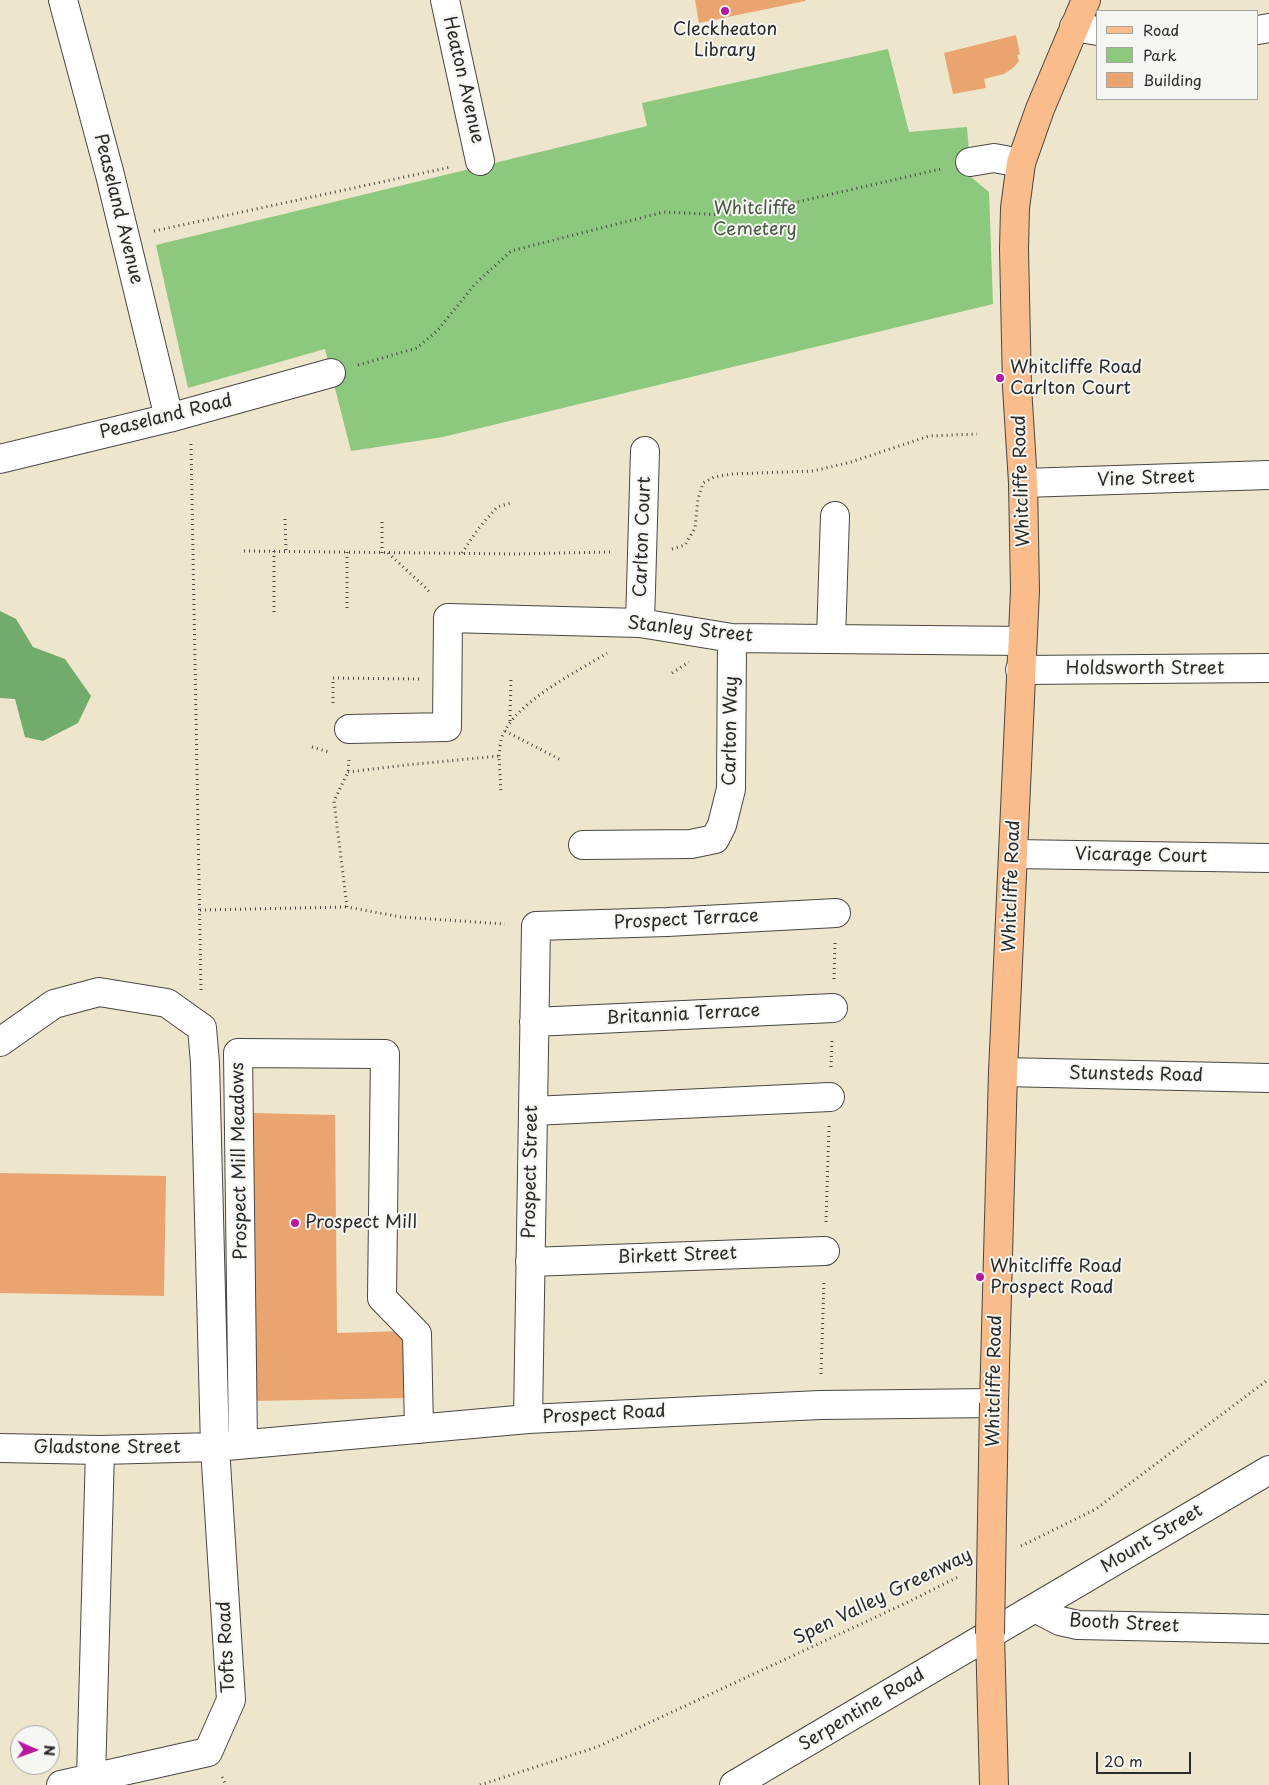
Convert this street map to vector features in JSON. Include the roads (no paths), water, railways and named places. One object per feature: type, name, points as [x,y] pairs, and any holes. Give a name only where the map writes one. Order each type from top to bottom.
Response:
[{"type":"main road","name":"Whitcliffe Road","points":[[994,1785],[990,1634],[994,1403],[1003,1072],[1025,590],[1014,249],[1015,208],[1020,163],[1040,109],[1086,29],[1086,0]]},
{"type":"street","name":"Peaseland Avenue","points":[[63,0],[125,237],[180,415]]},
{"type":"street","name":"Heaton Avenue","points":[[445,0],[480,161]]},
{"type":"street","points":[[970,162],[994,158],[1020,163]]},
{"type":"street","name":"Peaseland Road","points":[[0,458],[180,415],[331,373]]},
{"type":"street","name":"Carlton Court","points":[[640,623],[645,450]]},
{"type":"street","name":"Vine Street","points":[[1023,483],[1269,476]]},
{"type":"street","points":[[831,639],[834,516]]},
{"type":"street","name":"Stanley Street","points":[[349,729],[447,727],[448,618],[640,623],[732,638],[1022,640]]},
{"type":"street","name":"Carlton Way","points":[[583,845],[691,844],[715,839],[722,825],[731,789],[732,638]]},
{"type":"street","name":"Holdsworth Street","points":[[1020,670],[1269,668]]},
{"type":"street","name":"Vicarage Court","points":[[1013,854],[1269,858]]},
{"type":"street","name":"Prospect Terrace","points":[[536,926],[667,922],[836,913]]},
{"type":"street","name":"Prospect Street","points":[[528,1419],[536,926]]},
{"type":"street","points":[[0,1042],[54,1004],[99,992],[167,1003],[202,1028],[205,1063],[215,1447]]},
{"type":"street","name":"Britannia Terrace","points":[[534,1022],[833,1008]]},
{"type":"street","name":"Prospect Mill Meadows","points":[[243,1444],[238,1054],[385,1054],[382,1298],[417,1334],[419,1429]]},
{"type":"street","name":"Stunsteds Road","points":[[1003,1072],[1269,1078]]},
{"type":"street","points":[[532,1111],[830,1097]]},
{"type":"street","name":"Birkett Street","points":[[530,1262],[825,1251]]},
{"type":"street","name":"Prospect Road","points":[[215,1447],[528,1419],[820,1404],[994,1403]]},
{"type":"street","name":"Gladstone Street","points":[[0,1448],[100,1450],[215,1447]]},
{"type":"street","name":"Tofts Road","points":[[61,1785],[208,1752],[231,1700],[215,1447]]},
{"type":"street","points":[[91,1778],[100,1450]]},
{"type":"street","name":"Mount Street","points":[[1035,1608],[1269,1470]]},
{"type":"street","points":[[990,1634],[1035,1608]]},
{"type":"street","name":"Booth Street","points":[[1035,1608],[1060,1621],[1078,1625],[1269,1629]]},
{"type":"street","name":"Serpentine Road","points":[[734,1785],[990,1634]]},
{"type":"place","name":"Cleckheaton Library","points":[[725,11]]},
{"type":"place","name":"Whitcliffe Road Carlton Court","points":[[1000,378]]},
{"type":"place","name":"Prospect Mill","points":[[295,1223]]},
{"type":"place","name":"Whitcliffe Road Prospect Road","points":[[980,1277]]},
{"type":"park label","name":"Whitcliffe Cemetery","points":[[755,219]]}]
